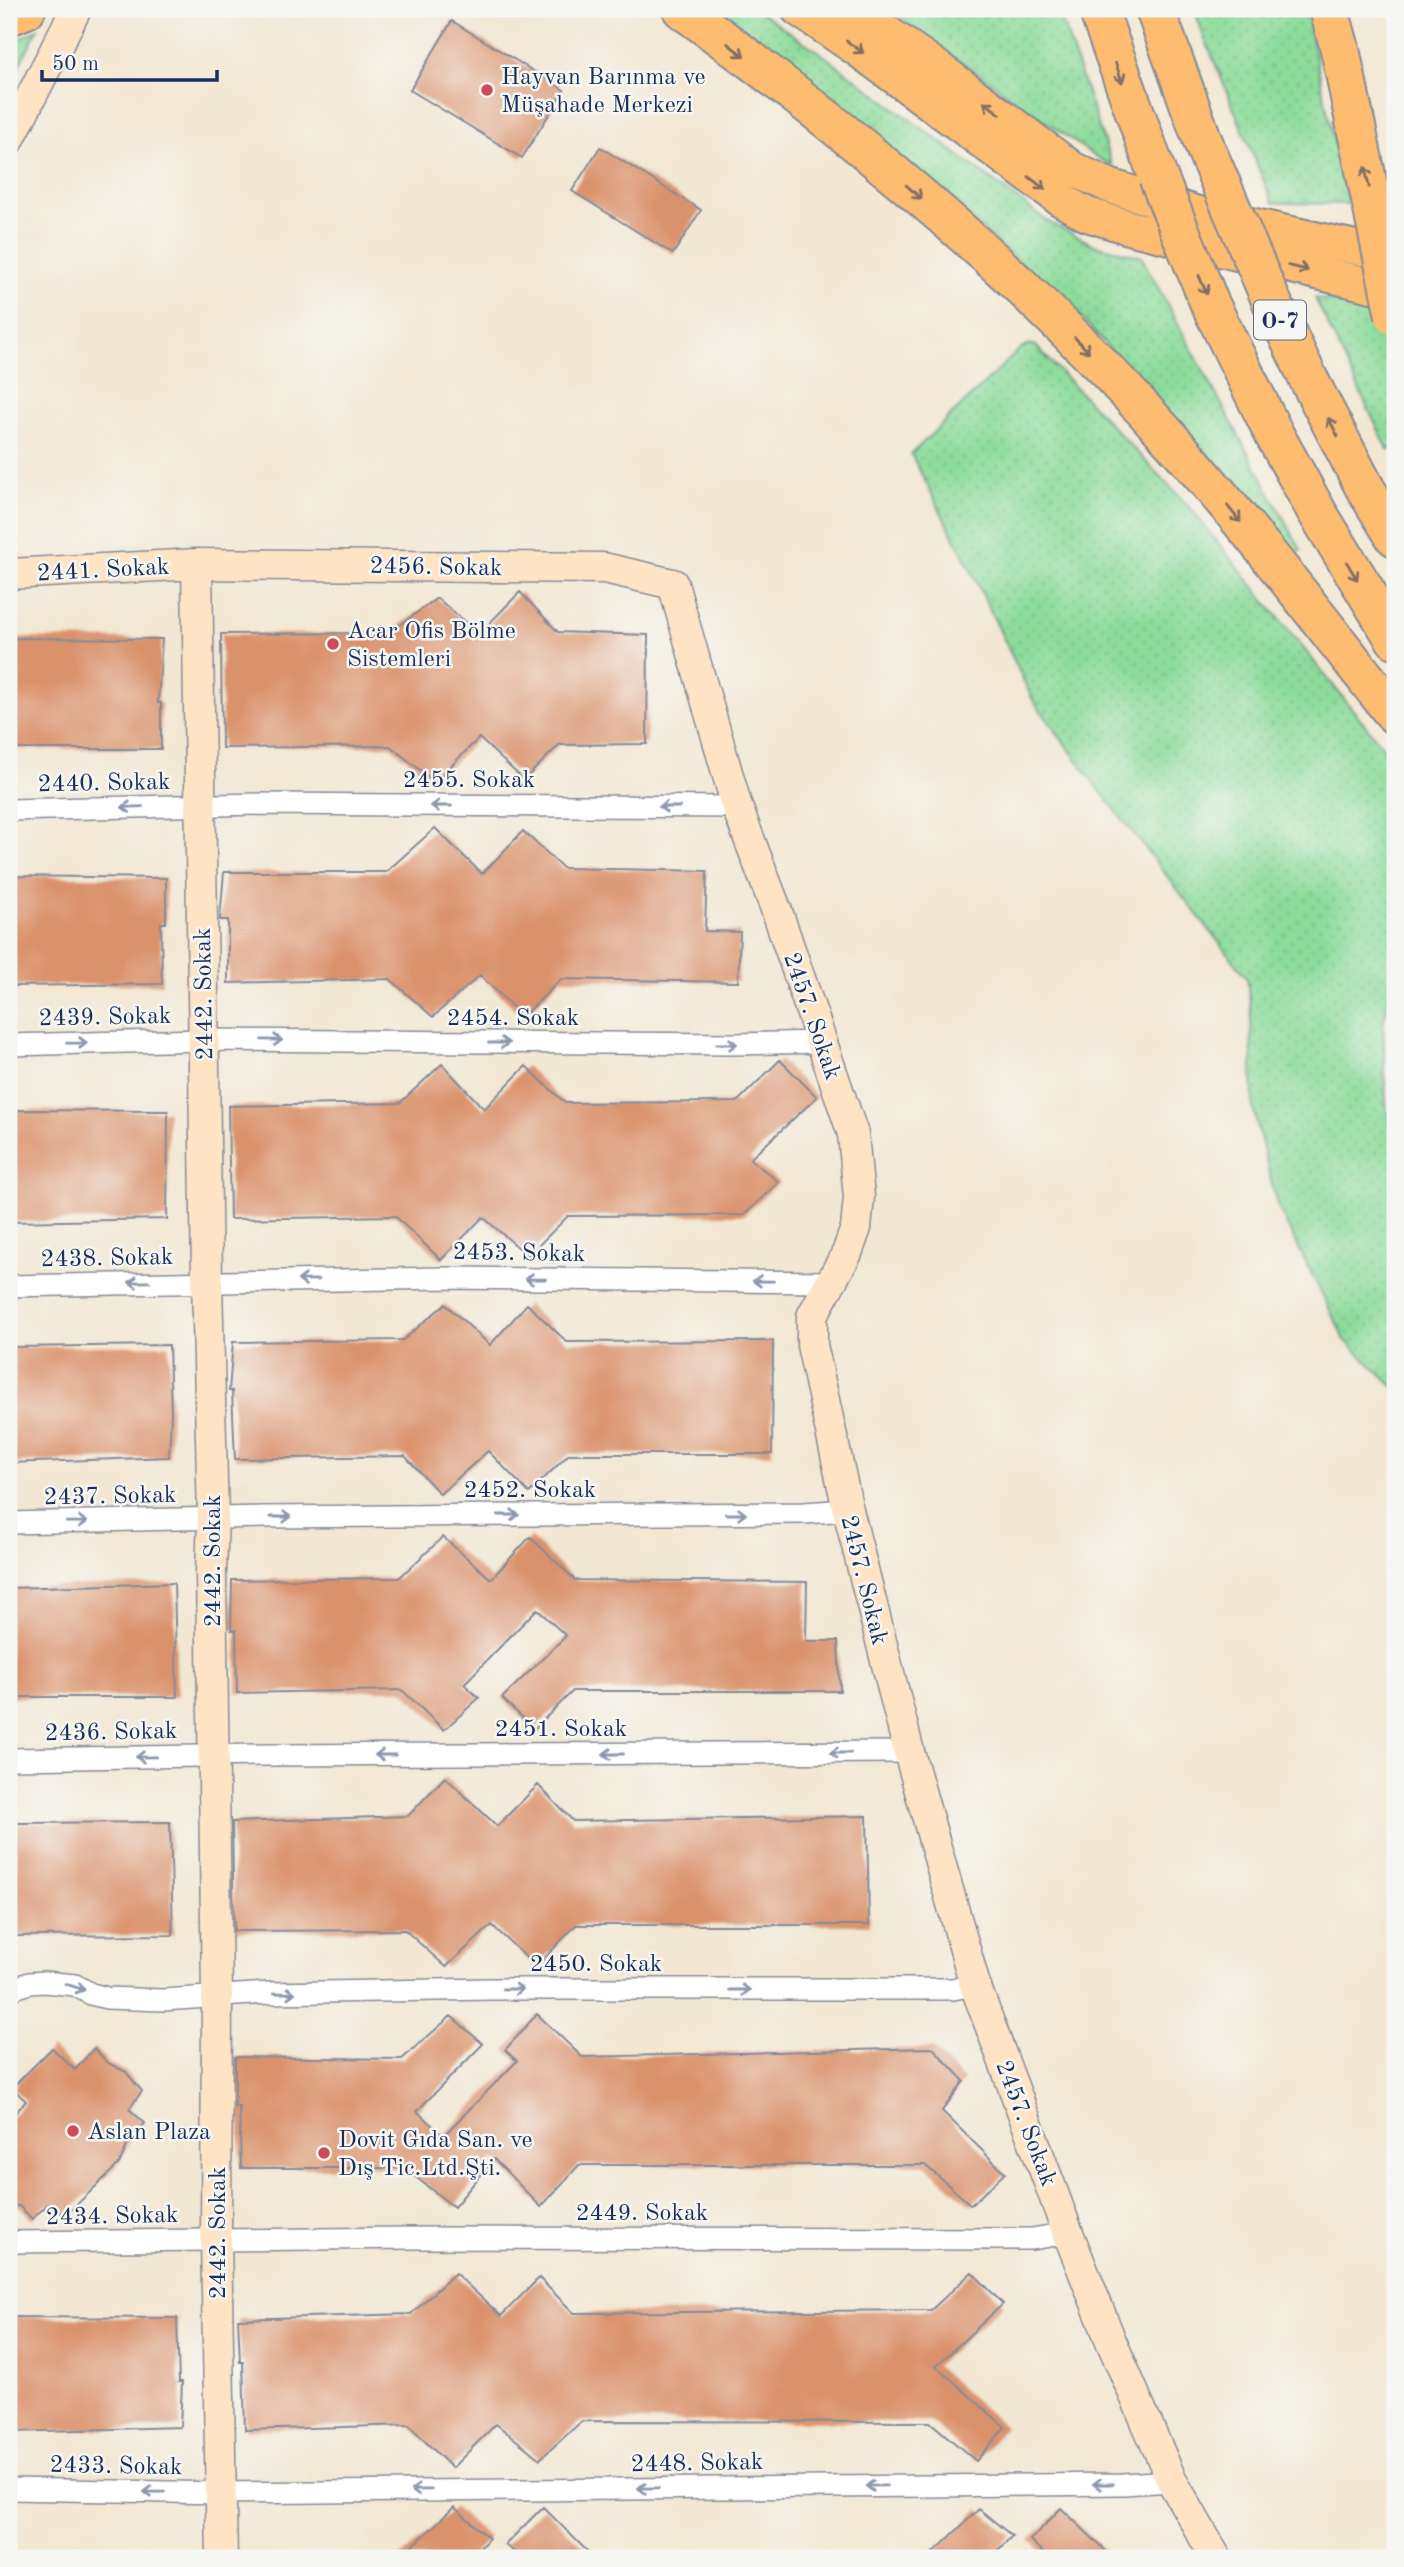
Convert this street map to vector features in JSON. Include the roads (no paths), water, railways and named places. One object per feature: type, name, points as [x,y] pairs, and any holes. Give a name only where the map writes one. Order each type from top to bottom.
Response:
[{"type":"highway","points":[[9,16],[26,9]]},
{"type":"highway","points":[[682,9],[866,151],[1015,280],[1078,341],[1183,453],[1395,715]]},
{"type":"highway","name":"O-7","points":[[1098,9],[1158,177],[1210,304],[1275,436],[1317,512],[1395,639]]},
{"type":"highway","name":"O-7","points":[[1155,9],[1205,148],[1271,300],[1365,488],[1395,537]]},
{"type":"highway","points":[[1181,9],[1205,94],[1205,148]]},
{"type":"highway","points":[[1329,9],[1340,49],[1395,316]]},
{"type":"main road","points":[[798,9],[857,49],[1060,200],[1086,214],[1134,229],[1395,291]]},
{"type":"main road","points":[[852,9],[930,62],[1073,169],[1110,186],[1194,212],[1395,256]]},
{"type":"street","points":[[9,140],[76,9]]},
{"type":"street","name":"2441. Sokak","points":[[9,574],[197,564]]},
{"type":"street","name":"2456. Sokak","points":[[197,564],[604,568],[673,584]]},
{"type":"street","name":"2442. Sokak","points":[[197,564],[213,1519],[211,1571],[217,1995],[216,2240],[222,2558]]},
{"type":"street","name":"2457. Sokak","points":[[673,584],[737,807],[779,917],[853,1135],[859,1197],[856,1228],[847,1254],[812,1316],[812,1345],[848,1510],[909,1752],[975,1985],[1068,2233],[1111,2342],[1172,2481],[1216,2558]]},
{"type":"street","name":"2455. Sokak","points":[[200,806],[258,804],[737,807]]},
{"type":"street","name":"2440. Sokak","points":[[9,810],[200,806]]},
{"type":"street","name":"2454. Sokak","points":[[203,1040],[734,1045],[822,1042]]},
{"type":"street","name":"2439. Sokak","points":[[9,1045],[203,1040]]},
{"type":"street","name":"2453. Sokak","points":[[207,1281],[444,1278],[831,1282]]},
{"type":"street","name":"2438. Sokak","points":[[9,1286],[207,1281]]},
{"type":"street","name":"2452. Sokak","points":[[213,1519],[804,1514],[848,1510]]},
{"type":"street","name":"2437. Sokak","points":[[9,1523],[213,1519]]},
{"type":"street","name":"2451. Sokak","points":[[214,1756],[909,1752]]},
{"type":"street","name":"2436. Sokak","points":[[9,1759],[214,1756]]},
{"type":"street","name":"2450. Sokak","points":[[9,1990],[29,1983],[44,1982],[75,1985],[91,1994],[107,1998],[163,2000],[217,1995],[492,1989],[953,1989],[975,1985]]},
{"type":"street","name":"2449. Sokak","points":[[216,2240],[1020,2239],[1068,2233]]},
{"type":"street","name":"2434. Sokak","points":[[9,2242],[216,2240]]},
{"type":"street","name":"2448. Sokak","points":[[222,2493],[1123,2484],[1172,2481]]},
{"type":"street","name":"2433. Sokak","points":[[9,2489],[222,2493]]},
{"type":"place","name":"Hayvan Barınma ve Müşahade Merkezi","points":[[487,90]]},
{"type":"place","name":"Acar Ofis Bölme Sistemleri","points":[[333,644]]},
{"type":"place","name":"Aslan Plaza","points":[[73,2131]]},
{"type":"place","name":"Dovit Gıda San. ve Dış Tic.Ltd.Şti.","points":[[324,2153]]}]
